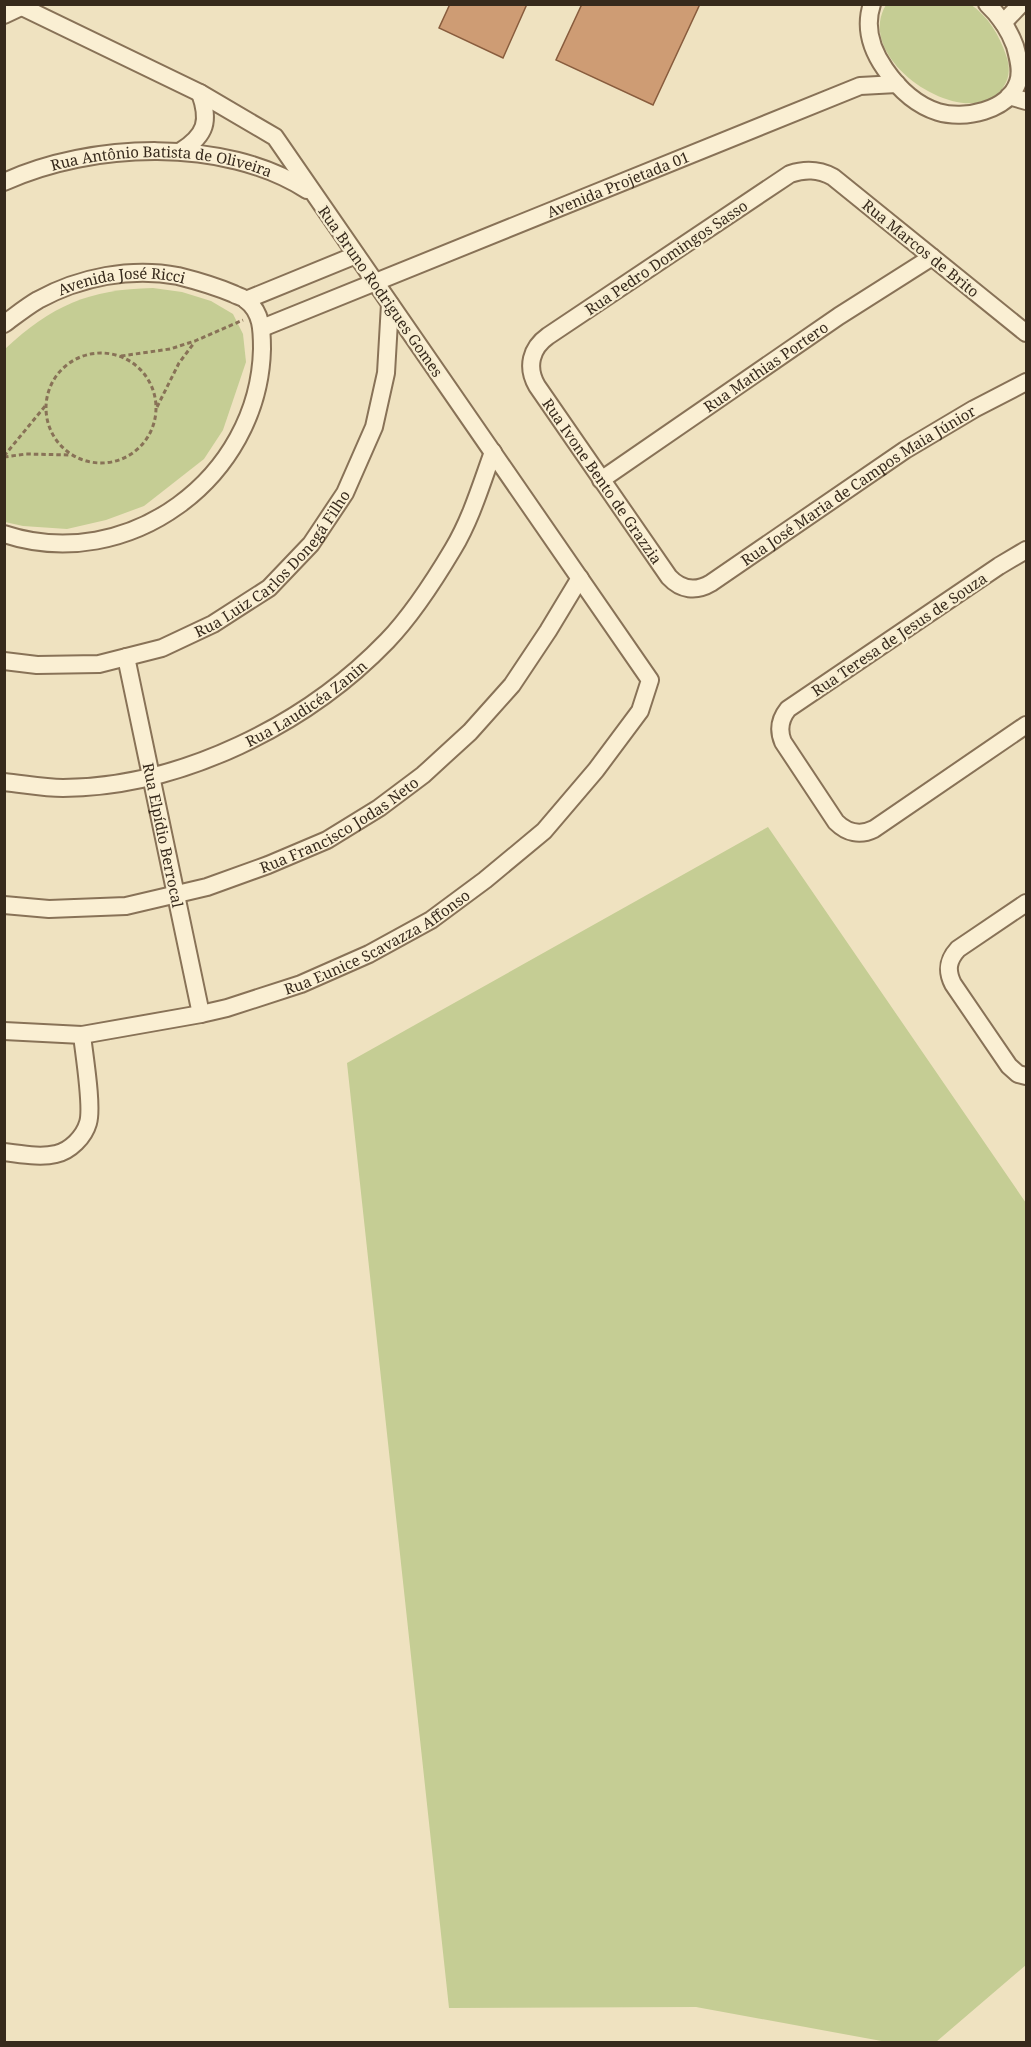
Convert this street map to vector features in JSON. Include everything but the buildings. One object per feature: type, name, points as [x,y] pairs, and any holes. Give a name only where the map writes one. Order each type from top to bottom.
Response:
[{"type":"street","points":[[867,8],[871,44],[881,63],[897,84],[927,108],[964,115],[999,104],[1009,96],[1023,68],[1014,43],[1003,23],[987,4]]},
{"type":"street","points":[[1003,23],[1021,4]]},
{"type":"street","name":"Rua Bruno Rodrigues Gomes","points":[[4,15],[19,6],[200,93],[275,137],[650,680]]},
{"type":"street","name":"Avenida Projetada 01","points":[[860,86],[881,63]]},
{"type":"street","name":"Avenida Projetada 01","points":[[376,283],[860,86],[897,84]]},
{"type":"street","points":[[181,151],[195,142],[204,127],[206,110],[200,93]]},
{"type":"street","points":[[1009,96],[1026,101]]},
{"type":"street","name":"Rua Antônio Batista de Oliveira","points":[[4,182],[71,159],[125,151],[181,151],[240,162],[278,174],[314,194]]},
{"type":"street","name":"Rua Marcos de Brito","points":[[812,170],[833,177],[1026,333]]},
{"type":"street","name":"Rua Pedro Domingos Sasso","points":[[531,358],[539,343],[558,329],[790,174],[812,170]]},
{"type":"street","points":[[4,534],[18,539],[55,544],[93,541],[129,532],[155,520],[194,495],[219,468],[240,436],[256,393],[261,365],[262,328],[258,313],[246,300],[356,255]]},
{"type":"street","name":"Rua Mathias Portero","points":[[602,480],[838,316],[932,257]]},
{"type":"street","name":"Avenida José Ricci","points":[[4,324],[37,301],[76,283],[119,274],[163,273],[206,282],[246,300]]},
{"type":"street","points":[[262,328],[376,283]]},
{"type":"street","name":"Rua Luiz Carlos Donegá Filho","points":[[4,661],[38,665],[99,664],[162,648],[213,624],[269,588],[311,544],[345,494],[374,427],[386,373],[390,304]]},
{"type":"street","name":"Rua Ivone Bento de Grazzia","points":[[531,358],[534,381],[669,577],[676,584],[692,589]]},
{"type":"street","name":"Rua José Maria de Campos Maia Júnior","points":[[692,589],[702,588],[711,583],[905,450],[1026,382]]},
{"type":"street","name":"Rua Laudicéa Zanin","points":[[4,782],[63,788],[129,782],[199,762],[254,740],[303,710],[349,678],[388,640],[430,585],[454,547],[477,497],[493,452]]},
{"type":"street","name":"Rua Teresa de Jesus de Souza","points":[[1026,550],[789,709],[780,724],[783,742],[836,822],[842,829],[851,832],[865,832],[874,829],[1026,725]]},
{"type":"street","name":"Rua Francisco Jodas Neto","points":[[4,905],[49,909],[126,906],[207,887],[327,840],[379,808],[423,775],[470,732],[512,685],[580,578]]},
{"type":"street","name":"Rua Elpídio Berrocal","points":[[126,657],[201,1014]]},
{"type":"street","name":"Rua Eunice Scavazza Affonso","points":[[4,1031],[82,1035],[201,1014],[301,984],[369,954],[431,920],[485,880],[544,831],[596,770],[640,711],[650,680]]},
{"type":"street","points":[[1024,1076],[1009,1066],[953,984],[949,976],[949,963],[958,949],[1026,903]]},
{"type":"street","points":[[4,1152],[55,1154],[71,1148],[81,1136],[88,1123],[90,1109],[82,1035]]},
{"type":"path","points":[[195,341],[179,363],[156,410],[151,432],[137,450],[128,457],[106,463],[83,460],[72,455],[56,439],[47,417],[46,405],[52,383],[66,365],[86,355],[97,353],[120,356],[170,349],[195,341]]},
{"type":"path","points":[[120,356],[139,368],[146,377],[152,387],[156,410]]},
{"type":"path","points":[[4,457],[46,405]]},
{"type":"path","points":[[4,457],[26,454],[72,455]]},
{"type":"green space","points":[[970,4],[988,21],[1003,48],[1009,67],[1004,86],[989,100],[968,103],[944,98],[920,86],[900,69],[885,49],[880,27],[886,5]]},
{"type":"green space","points":[[153,288],[182,292],[211,301],[233,314],[243,334],[246,362],[223,430],[204,459],[144,506],[106,520],[67,529],[23,526],[5,522],[5,349],[39,321],[72,303],[109,292]]},
{"type":"green space","points":[[768,827],[1026,1203],[1026,1965],[936,2042],[887,2042],[696,2007],[449,2008],[347,1063]]}]
